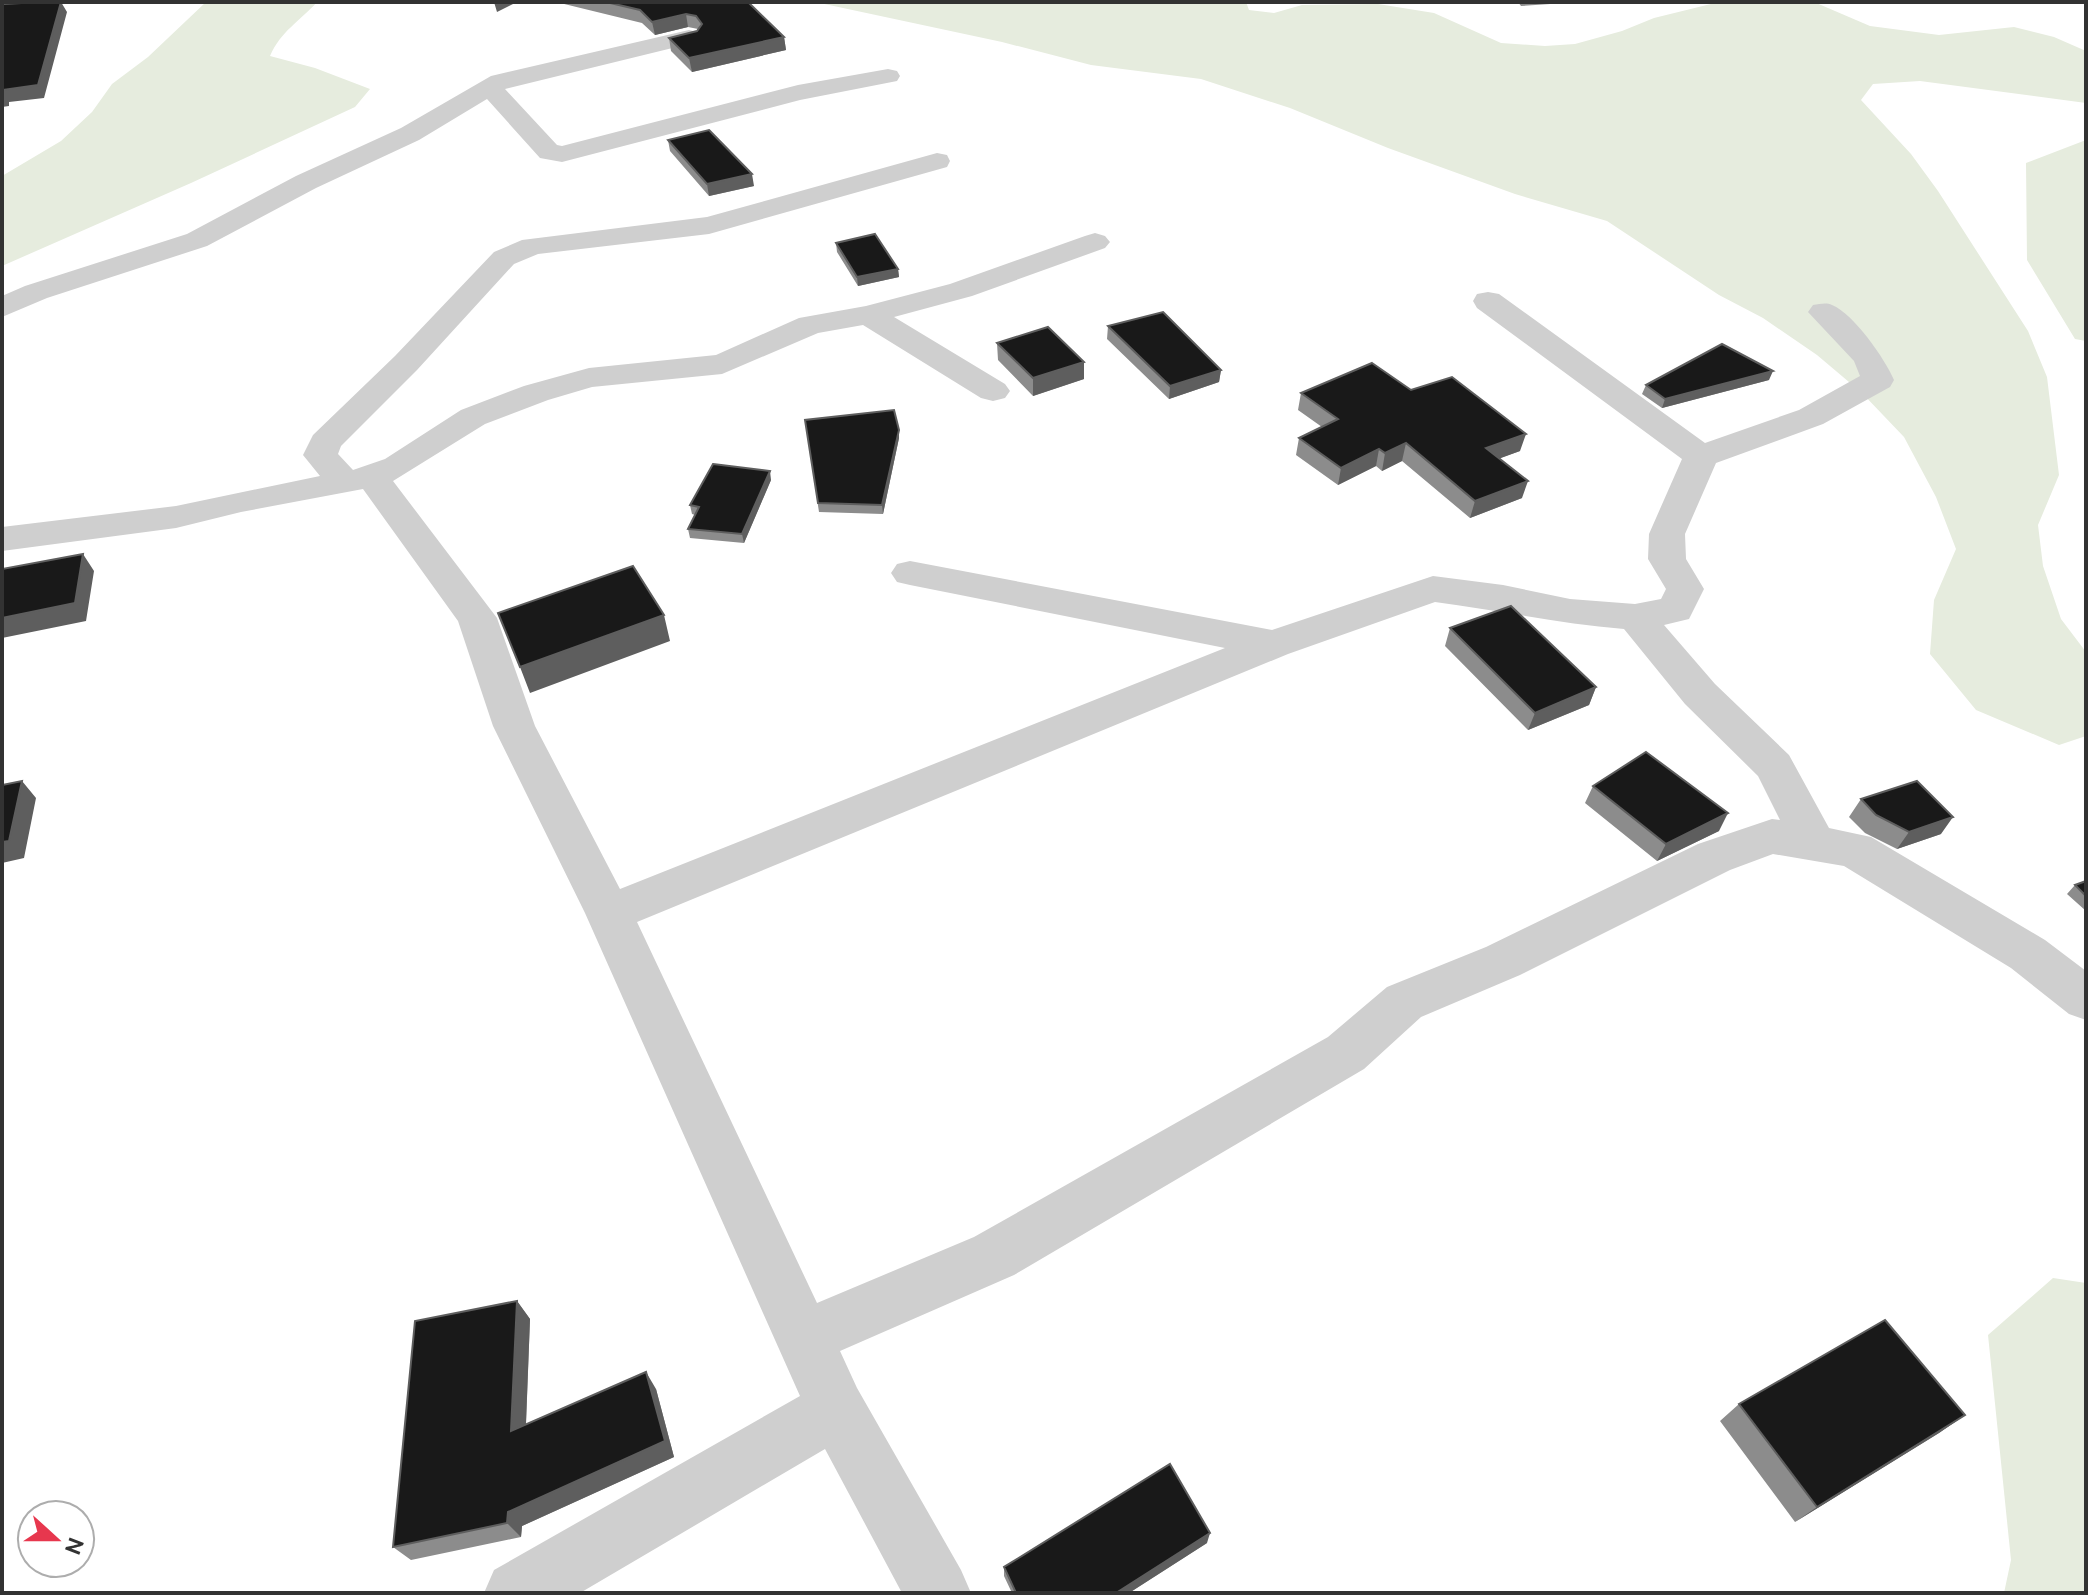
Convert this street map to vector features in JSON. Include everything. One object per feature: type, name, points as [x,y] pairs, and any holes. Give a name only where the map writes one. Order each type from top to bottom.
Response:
[{"type":"street","points":[[2,308],[36,292],[197,240],[306,182],[410,134],[489,86],[516,76],[689,37]]},
{"type":"street","points":[[489,86],[549,152],[562,154],[798,93],[888,76]]},
{"type":"street","points":[[937,161],[709,225],[532,246],[504,258],[406,363],[325,442],[320,455],[358,480],[477,618],[514,726],[609,913],[836,1409],[938,1593]]},
{"type":"street","points":[[2,539],[176,517],[358,480],[397,466],[473,417],[536,393],[589,378],[722,364],[810,325],[868,315],[961,290],[1095,242]]},
{"type":"street","points":[[1488,301],[1701,456]]},
{"type":"street","points":[[609,913],[1274,644],[1433,589],[1503,598],[1570,612],[1635,617],[1675,610],[1685,589],[1667,559],[1667,534],[1701,456],[1811,417],[1878,380],[1869,358],[1824,312]]},
{"type":"street","points":[[868,315],[993,391]]},
{"type":"street","points":[[910,573],[1041,601],[1274,644]]},
{"type":"street","points":[[1635,617],[1700,694],[1774,766],[1814,843]]},
{"type":"street","points":[[803,1338],[994,1256],[1346,1053],[1404,1002],[1503,961],[1714,857],[1772,836],[1855,850],[2028,954],[2086,999]]},
{"type":"street","points":[[517,1593],[836,1409]]},
{"type":"shaded area","points":[[206,2],[317,2],[285,33],[270,56],[315,68],[370,89],[355,107],[2,266],[2,176],[61,141],[92,112],[112,84],[148,57]]},
{"type":"shaded area","points":[[815,2],[1246,2],[1249,10],[1274,13],[1302,5],[1378,4],[1434,13],[1501,43],[1545,46],[1575,44],[1654,18],[1719,2],[1814,2],[1870,26],[1939,35],[2014,27],[2054,37],[2086,51],[2086,103],[1920,81],[1873,84],[1861,100],[1911,154],[1938,191],[2028,331],[2047,377],[2059,475],[2038,525],[2043,566],[2061,619],[2086,652],[2086,736],[2059,745],[1976,710],[1930,654],[1934,600],[1956,549],[1936,497],[1904,437],[1862,393],[1817,355],[1607,221],[1515,194],[1290,108],[1201,79],[1091,65],[1002,42]]},
{"type":"shaded area","points":[[2086,140],[2086,341],[2075,339],[2027,260],[2026,163]]},
{"type":"shaded area","points":[[2053,1278],[2086,1283],[2086,1593],[2004,1593],[2011,1560],[1988,1335]]},
{"type":"building","points":[[61,2],[38,85],[2,90],[2,4]]},
{"type":"building","points":[[606,2],[748,2],[784,37],[689,58],[669,38],[697,31],[702,24],[696,16],[686,14],[652,22],[640,10]]},
{"type":"building","points":[[709,130],[752,174],[707,184],[668,140]]},
{"type":"building","points":[[875,234],[898,269],[857,277],[836,243]]},
{"type":"building","points":[[1163,312],[1221,370],[1170,386],[1108,326]]},
{"type":"building","points":[[1048,327],[1084,362],[1033,378],[997,343]]},
{"type":"building","points":[[1722,344],[1773,371],[1665,399],[1646,385]]},
{"type":"building","points":[[1372,363],[1411,390],[1452,377],[1526,434],[1486,448],[1528,481],[1475,501],[1406,443],[1385,453],[1379,449],[1341,468],[1299,438],[1338,419],[1301,393]]},
{"type":"building","points":[[894,410],[899,430],[882,505],[818,503],[805,420]]},
{"type":"building","points":[[713,464],[770,471],[742,534],[688,529],[699,507],[690,505]]},
{"type":"building","points":[[83,554],[75,603],[2,618],[2,569]]},
{"type":"building","points":[[633,566],[664,615],[520,667],[498,613]]},
{"type":"building","points":[[1511,606],[1596,687],[1535,713],[1450,628]]},
{"type":"building","points":[[1646,752],[1728,813],[1666,844],[1593,786]]},
{"type":"building","points":[[22,781],[9,841],[2,842],[2,785]]},
{"type":"building","points":[[1917,781],[1953,817],[1909,832],[1876,815],[1861,799]]},
{"type":"building","points":[[2086,881],[2086,896],[2075,885]]},
{"type":"building","points":[[517,1301],[511,1431],[646,1372],[665,1441],[508,1512],[507,1523],[393,1547],[415,1321]]},
{"type":"building","points":[[1885,1320],[1965,1415],[1817,1507],[1739,1404]]},
{"type":"building","points":[[1170,1464],[1210,1533],[1116,1593],[1016,1593],[1004,1567]]}]
